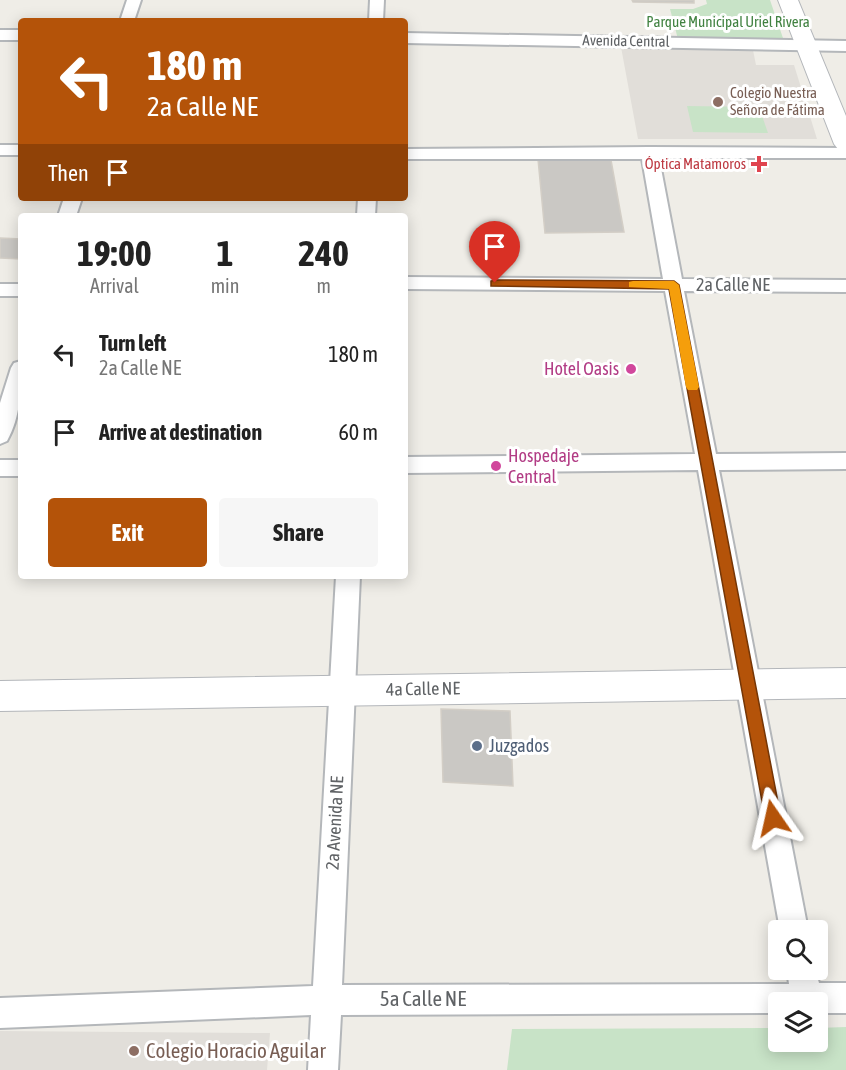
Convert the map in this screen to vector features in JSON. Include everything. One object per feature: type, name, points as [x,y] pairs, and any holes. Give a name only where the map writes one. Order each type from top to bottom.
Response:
[{"type":"main road","points":[[788,0],[846,144]]},
{"type":"main road","name":"4a Calle NE","points":[[0,696],[846,683]]},
{"type":"street","points":[[128,18],[134,0]]},
{"type":"street","points":[[376,18],[377,0]]},
{"type":"street","points":[[0,34],[18,35]]},
{"type":"street","name":"Avenida Central","points":[[408,38],[846,46]]},
{"type":"street","points":[[0,150],[18,150]]},
{"type":"street","points":[[649,152],[792,920]]},
{"type":"street","points":[[408,153],[846,153]]},
{"type":"street","name":"2a Calle NE","points":[[408,283],[846,286]]},
{"type":"street","points":[[0,290],[18,290]]},
{"type":"street","points":[[0,436],[18,378]]},
{"type":"street","points":[[408,465],[846,461]]},
{"type":"street","points":[[0,468],[18,468]]},
{"type":"street","name":"2a Avenida NE","points":[[323,1070],[348,579]]},
{"type":"street","name":"5a Calle NE","points":[[0,1013],[327,1000],[768,998]]},
{"type":"street","name":"5a Calle NE","points":[[828,998],[846,998]]},
{"type":"shaded area","name":"Colegio Nuestra Señora de Fátima","points":[[621,47],[753,50],[756,65],[794,65],[817,139],[638,139]]},
{"type":"shaded area","name":"Colegio Horacio Aguilar","points":[[0,1031],[270,1033],[267,1070],[0,1070]]},
{"type":"green space","name":"Parque Municipal Uriel Rivera","points":[[706,0],[770,0],[785,44],[679,43],[670,9],[693,9],[707,4]]},
{"type":"green space","points":[[687,106],[759,107],[768,133],[693,132]]},
{"type":"green space","points":[[846,1027],[846,1070],[507,1070],[512,1029],[768,1028],[768,1052],[828,1052],[828,1028]]},
{"type":"building","points":[[632,0],[694,0],[694,3],[633,2]]},
{"type":"building","points":[[538,159],[611,160],[624,232],[545,233]]},
{"type":"building","points":[[0,238],[18,239],[18,259],[0,258]]},
{"type":"building","name":"Juzgados","points":[[441,709],[510,711],[513,786],[443,782]]},
{"type":"slow traffic","points":[[633,285],[674,285],[693,387]]},
{"type":"place","name":"Colegio Nuestra Señora de Fátima","points":[[718,102]]},
{"type":"place","name":"Óptica Matamoros","points":[[759,164]]},
{"type":"place","name":"Hotel Oasis","points":[[631,369]]},
{"type":"place","name":"Hospedaje Central","points":[[496,466]]},
{"type":"place","name":"Juzgados","points":[[477,746]]},
{"type":"place","name":"Colegio Horacio Aguilar","points":[[134,1051]]},
{"type":"route","points":[[495,283],[674,285],[773,818]]}]
